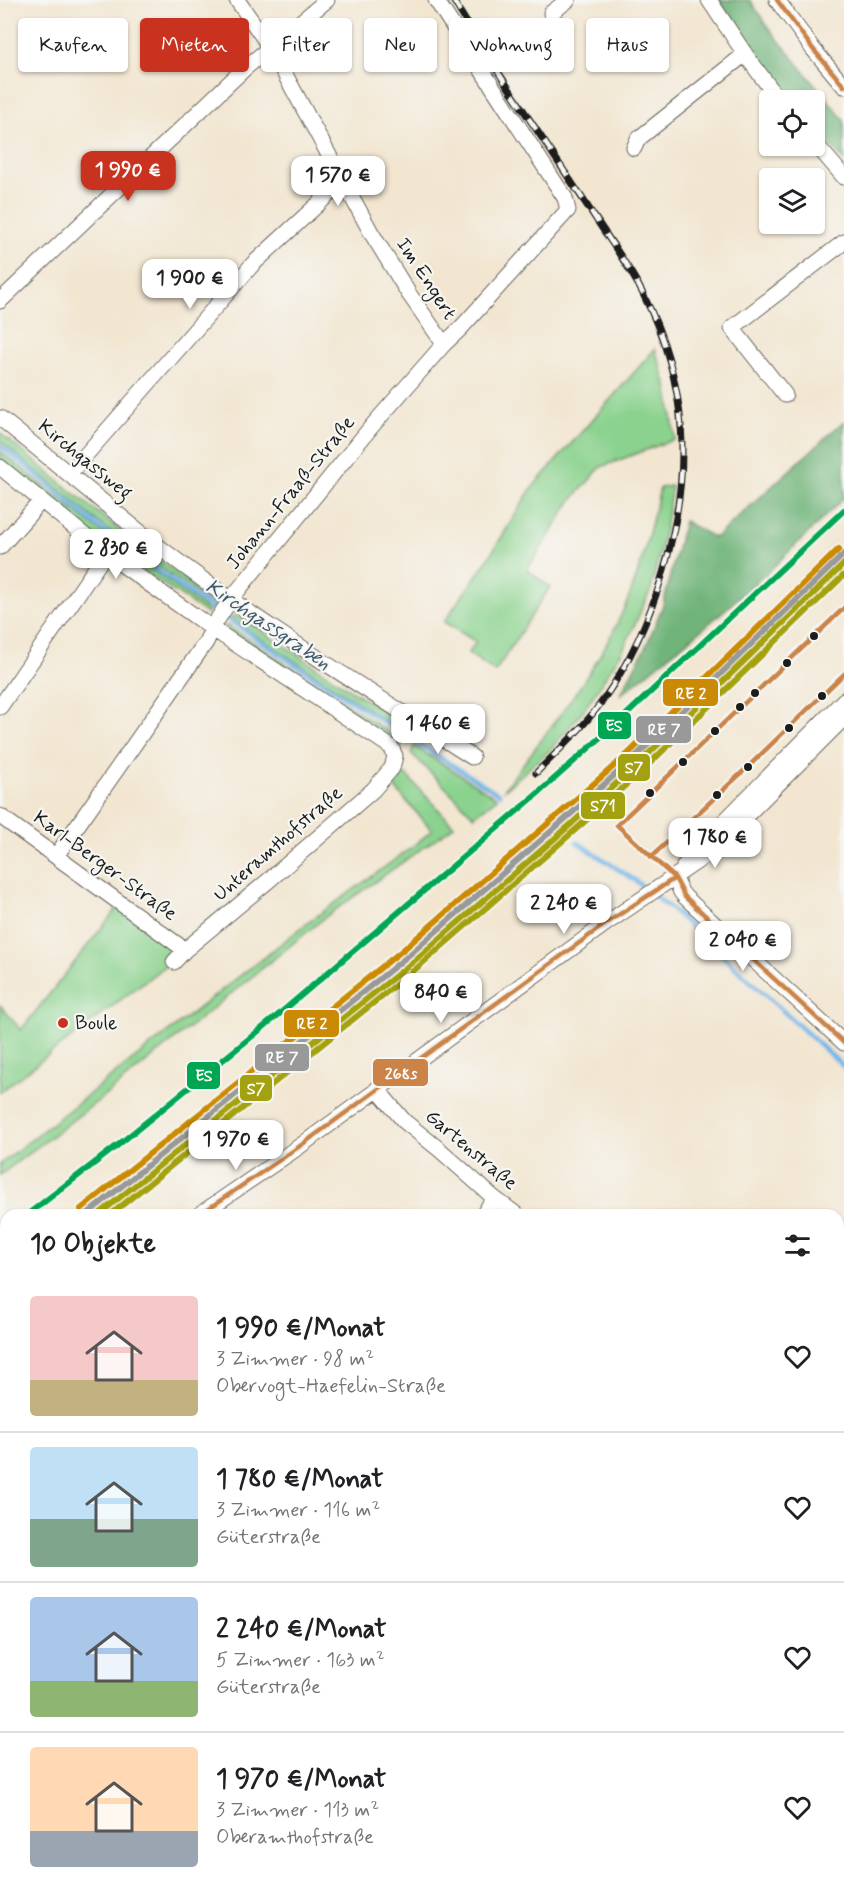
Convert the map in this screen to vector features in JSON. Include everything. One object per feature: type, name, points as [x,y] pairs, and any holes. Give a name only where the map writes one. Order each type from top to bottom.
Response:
[{"type":"street","name":"Im Engert","points":[[237,0],[261,34]]},
{"type":"street","points":[[305,18],[327,0]]},
{"type":"street","name":"Johann-Fraaß-Straße","points":[[56,856],[206,642],[228,603],[372,426],[568,210],[565,198],[436,0]]},
{"type":"street","points":[[551,13],[568,0]]},
{"type":"street","points":[[709,0],[772,90]]},
{"type":"street","points":[[777,0],[844,86]]},
{"type":"street","points":[[634,148],[638,139],[745,54]]},
{"type":"street","points":[[0,301],[261,55]]},
{"type":"street","name":"Im Engert","points":[[284,72],[409,294],[444,344]]},
{"type":"street","points":[[825,155],[844,177]]},
{"type":"street","points":[[69,474],[252,265],[328,195],[345,184]]},
{"type":"street","points":[[785,395],[732,328],[844,242]]},
{"type":"street","name":"Kirchgassweg","points":[[0,418],[228,603],[472,757]]},
{"type":"street","points":[[0,467],[106,552],[214,626]]},
{"type":"street","points":[[0,547],[41,501]]},
{"type":"street","points":[[0,707],[106,552]]},
{"type":"street","name":"Unteramthofstraße","points":[[180,957],[373,790],[392,768],[395,756],[391,747],[214,626]]},
{"type":"street","points":[[675,878],[698,848],[844,700]]},
{"type":"street","points":[[209,1209],[300,1146],[608,922],[708,855],[844,718]]},
{"type":"street","name":"Karl-Berger-Straße","points":[[0,816],[56,856],[180,957]]},
{"type":"street","points":[[675,878],[685,897],[844,1043]]},
{"type":"street","name":"Gartenstraße","points":[[377,1089],[404,1121],[509,1209]]},
{"type":"street","points":[[487,1209],[494,1198]]},
{"type":"green space","points":[[718,0],[750,0],[768,27],[819,90],[785,90]]},
{"type":"green space","points":[[825,97],[844,120],[844,161],[825,139]]},
{"type":"green space","points":[[655,349],[668,389],[675,439],[601,467],[571,501],[527,570],[550,587],[495,672],[468,653],[476,642],[444,622],[490,556],[531,489]]},
{"type":"green space","points":[[844,421],[844,498],[768,572],[704,628],[620,695],[647,644],[663,605],[684,521],[715,538]]},
{"type":"green space","points":[[0,433],[134,542],[217,602],[215,606],[115,536],[0,441]]},
{"type":"green space","points":[[0,451],[115,543],[209,611],[207,614],[110,548],[0,458]]},
{"type":"green space","points":[[672,486],[665,530],[651,589],[623,650],[584,710],[549,751],[503,791],[568,704],[598,659],[623,611],[635,581],[660,488]]},
{"type":"green space","points":[[234,615],[410,729],[407,735],[231,619]]},
{"type":"green space","points":[[227,625],[403,742],[401,746],[390,742],[225,629]]},
{"type":"green space","points":[[414,746],[497,798],[474,816],[411,753]]},
{"type":"green space","points":[[401,774],[407,776],[454,826],[328,915],[106,1095],[0,1175],[0,1164],[310,921],[415,845],[432,830],[392,785]]},
{"type":"green space","points":[[118,907],[171,946],[173,952],[170,962],[0,1092],[0,1005],[21,1030]]},
{"type":"waterway","name":"Kirchgassgraben","points":[[0,446],[105,531],[213,609],[355,704],[499,794]]},
{"type":"waterway","name":"Kirchgassgraben","points":[[577,842],[636,881],[676,913],[844,1067]]},
{"type":"railway","points":[[453,0],[637,282],[658,327],[670,362],[681,431],[682,465],[679,501],[663,573],[652,606],[630,655],[603,700],[580,729],[536,773]]},
{"type":"transit line","name":"268s","points":[[777,0],[844,86]]},
{"type":"transit line","name":"ES","points":[[35,1209],[277,1016],[536,795],[625,716],[844,510]]},
{"type":"transit line","points":[[81,1209],[404,949],[630,752],[839,549]]},
{"type":"transit line","points":[[93,1209],[409,955],[564,820],[635,757],[844,554]]},
{"type":"transit line","name":"S7","points":[[105,1209],[414,961],[569,826],[640,762],[844,564]]},
{"type":"transit line","name":"S71","points":[[117,1209],[418,967],[574,831],[645,768],[844,575]]},
{"type":"transit line","name":"268s","points":[[844,608],[617,825],[675,878],[685,897],[844,1043]]},
{"type":"transit line","name":"268s","points":[[651,857],[844,674]]},
{"type":"transit line","name":"268s","points":[[208,1209],[300,1146],[608,922],[675,878]]},
{"type":"place","name":"Boule","points":[[63,1023]]}]
